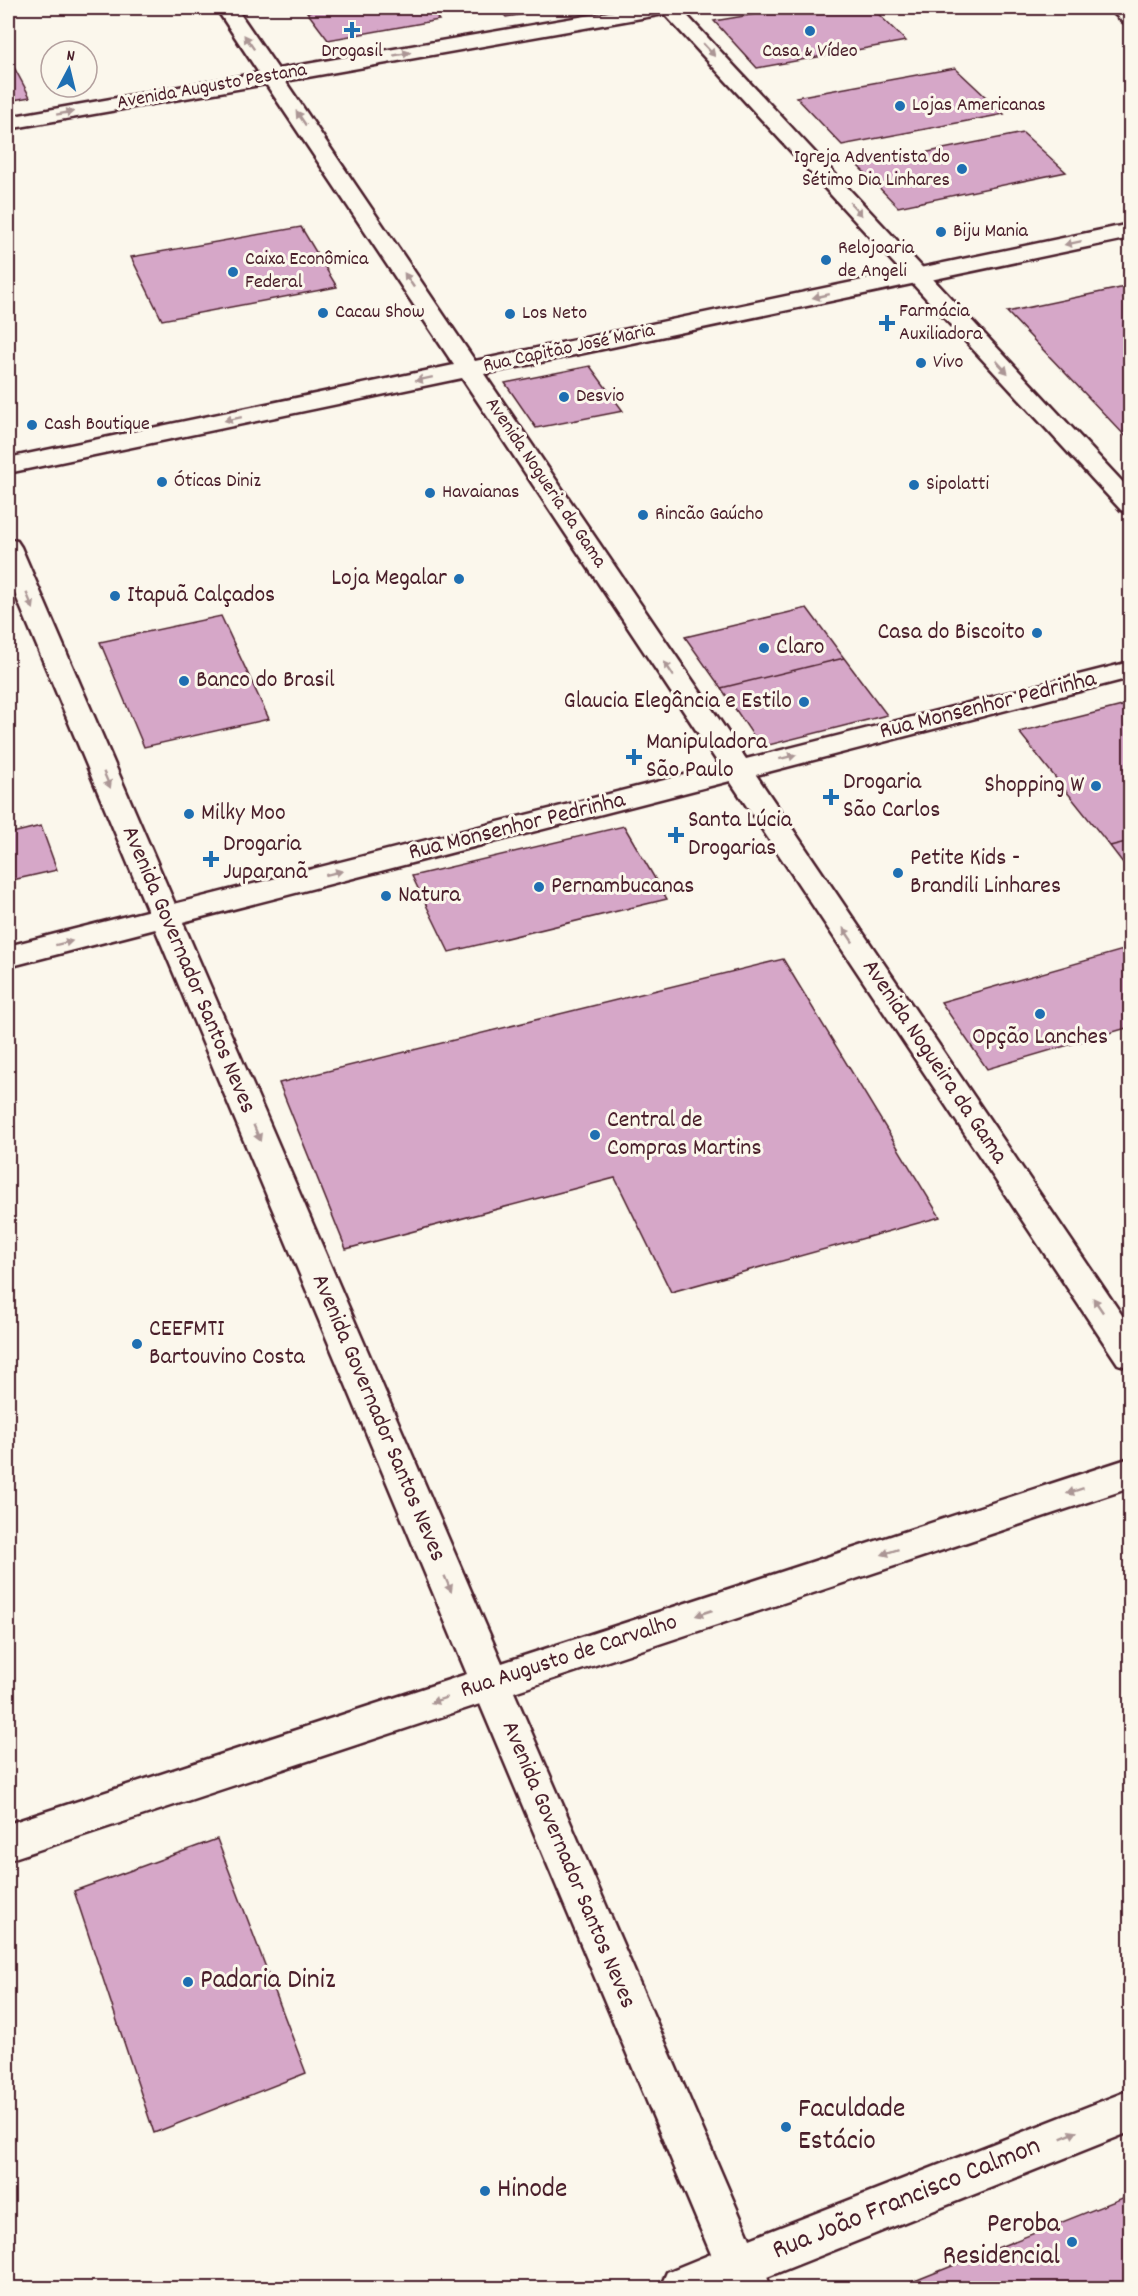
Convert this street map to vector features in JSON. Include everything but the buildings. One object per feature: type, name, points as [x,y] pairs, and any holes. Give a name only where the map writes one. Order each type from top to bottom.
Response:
[{"type":"street","points":[[225,8],[273,76]]},
{"type":"street","name":"Avenida Augusto Pestana","points":[[8,123],[664,8]]},
{"type":"street","points":[[669,8],[1131,506]]},
{"type":"street","points":[[1118,8],[1131,18]]},
{"type":"street","name":"Avenida Nogueria da Gama","points":[[273,76],[737,770]]},
{"type":"street","name":"Rua Capitão José Maria","points":[[8,466],[1131,231]]},
{"type":"street","name":"Avenida Governador Santos Neves","points":[[8,547],[743,2278]]},
{"type":"street","name":"Rua Monsenhor Pedrinha","points":[[8,957],[1131,670]]},
{"type":"street","name":"Avenida Nogueira da Gama","points":[[737,770],[1131,1354]]},
{"type":"street","name":"Rua Augusto de Carvalho","points":[[8,1842],[1131,1473]]},
{"type":"street","name":"Rua João Francisco Calmon","points":[[683,2289],[743,2278],[1131,2111]]},
{"type":"place","name":"Drogasil","points":[[352,30]]},
{"type":"place","name":"Casa & Vídeo","points":[[810,31]]},
{"type":"place","name":"Lojas Americanas","points":[[900,106]]},
{"type":"place","name":"Igreja Adventista do Sétimo Dia Linhares","points":[[962,169]]},
{"type":"place","name":"Biju Mania","points":[[941,232]]},
{"type":"place","name":"Relojoaria de Angeli","points":[[826,260]]},
{"type":"place","name":"Caixa Econômica Federal","points":[[233,272]]},
{"type":"place","name":"Cacau Show","points":[[323,313]]},
{"type":"place","name":"Los Neto","points":[[510,314]]},
{"type":"place","name":"Farmácia Auxiliadora","points":[[887,323]]},
{"type":"place","name":"Vivo","points":[[921,363]]},
{"type":"place","name":"Desvio","points":[[564,397]]},
{"type":"place","name":"Cash Boutique","points":[[32,425]]},
{"type":"place","name":"Óticas Diniz","points":[[162,482]]},
{"type":"place","name":"Sipolatti","points":[[914,485]]},
{"type":"place","name":"Havaianas","points":[[430,493]]},
{"type":"place","name":"Rincão Gaúcho","points":[[643,515]]},
{"type":"place","name":"Loja Megalar","points":[[459,579]]},
{"type":"place","name":"Itapuã Calçados","points":[[115,596]]},
{"type":"place","name":"Casa do Biscoito","points":[[1037,633]]},
{"type":"place","name":"Claro","points":[[764,648]]},
{"type":"place","name":"Banco do Brasil","points":[[184,681]]},
{"type":"place","name":"Glaucia Elegância e Estilo","points":[[804,702]]},
{"type":"place","name":"Manipuladora São Paulo","points":[[634,757]]},
{"type":"place","name":"Shopping W","points":[[1096,786]]},
{"type":"place","name":"Drogaria São Carlos","points":[[831,797]]},
{"type":"place","name":"Milky Moo","points":[[189,814]]},
{"type":"place","name":"Santa Lúcia Drogarias","points":[[676,835]]},
{"type":"place","name":"Drogaria Juparanã","points":[[211,859]]},
{"type":"place","name":"Petite Kids - Brandili Linhares","points":[[898,873]]},
{"type":"place","name":"Pernambucanas","points":[[539,887]]},
{"type":"place","name":"Natura","points":[[386,896]]},
{"type":"place","name":"Opção Lanches","points":[[1040,1014]]},
{"type":"place","name":"Central de Compras Martins","points":[[595,1135]]},
{"type":"place","name":"CEEFMTI Bartouvino Costa","points":[[137,1344]]},
{"type":"place","name":"Padaria Diniz","points":[[188,1982]]},
{"type":"place","name":"Faculdade Estácio","points":[[786,2127]]},
{"type":"place","name":"Hinode","points":[[485,2191]]},
{"type":"place","name":"Peroba Residencial","points":[[1072,2242]]}]
